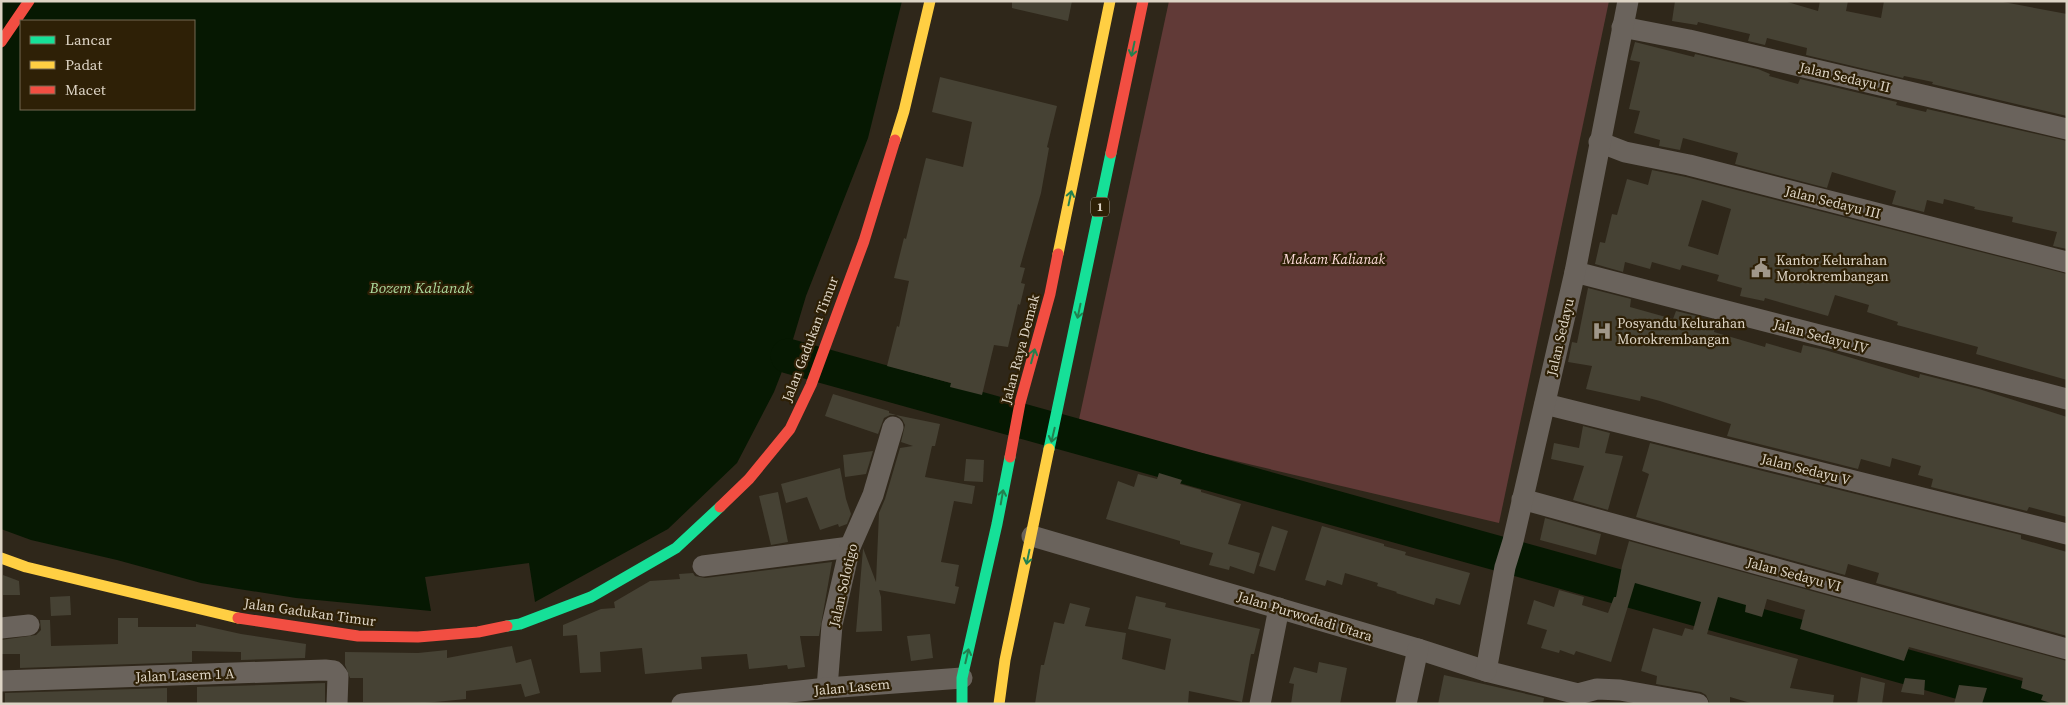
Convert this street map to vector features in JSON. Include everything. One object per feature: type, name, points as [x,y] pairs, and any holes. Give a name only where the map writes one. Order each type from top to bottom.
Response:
[{"type":"main road","points":[[1,42],[29,1]]},
{"type":"main road","name":"Jalan Gadukan Timur","points":[[1,558],[26,566],[243,619],[358,636],[427,637],[478,632],[520,624],[591,597],[676,548],[749,479],[790,429],[811,385],[864,241],[901,120],[925,30],[930,1]]},
{"type":"main road","name":"Jalan Raya Demak","points":[[962,704],[962,678],[998,524],[1010,448],[1020,403],[1063,272],[1060,247],[1110,1]]},
{"type":"main road","name":"1","points":[[999,704],[1005,660],[1143,1]]},
{"type":"main road","points":[[1060,247],[1065,254],[1073,257],[1083,257],[1090,253]]},
{"type":"main road","points":[[1063,272],[1085,282]]},
{"type":"street","name":"Jalan Sedayu","points":[[1486,671],[1505,567],[1513,541],[1575,272],[1628,1]]},
{"type":"street","name":"Jalan Sedayu II","points":[[1622,27],[1689,40],[2067,129]]},
{"type":"street","name":"Jalan Sedayu III","points":[[1599,142],[1625,152],[1690,165],[2067,262]]},
{"type":"street","name":"Jalan Sedayu IV","points":[[1575,272],[2067,399]]},
{"type":"street","name":"Jalan Sedayu V","points":[[1545,404],[2067,534]]},
{"type":"street","name":"Jalan Solotigo","points":[[827,688],[832,625],[850,547],[873,495],[893,427]]},
{"type":"street","name":"Jalan Sedayu VI","points":[[1522,499],[2067,649]]},
{"type":"street","name":"Jalan Purwodadi Utara","points":[[1032,536],[1418,649],[1577,699]]},
{"type":"street","points":[[703,566],[850,547]]},
{"type":"street","points":[[1260,704],[1280,608]]},
{"type":"street","points":[[1,628],[29,625]]},
{"type":"street","points":[[1406,704],[1418,649]]},
{"type":"street","name":"Jalan Lasem 1 A","points":[[1,681],[325,670],[334,671],[338,676],[337,704]]},
{"type":"street","name":"Jalan Lasem","points":[[682,704],[738,702],[827,688],[962,678]]},
{"type":"street","points":[[1577,699],[1597,689],[1620,690],[1698,704]]},
{"type":"green space","name":"Makam Kalianak","points":[[1169,1],[1609,1],[1499,523],[1078,424]]},
{"type":"water","name":"Bozem Kalianak","points":[[1,1],[902,1],[868,138],[806,296],[788,356],[774,392],[737,463],[668,529],[535,602],[529,563],[425,577],[431,611],[296,598],[201,583],[117,560],[31,540],[1,529]]},
{"type":"building","points":[[1012,1],[1072,1],[1068,21],[1012,8]]},
{"type":"building","points":[[1675,1],[1784,1],[1818,11],[1820,1],[1848,1],[1846,11],[1881,18],[1884,1],[1998,1],[2067,14],[2067,116],[1932,84],[1933,82],[1904,76],[1903,78],[1806,55],[1807,48],[1767,38],[1765,45],[1748,41],[1750,34],[1698,22],[1697,25],[1672,21]]},
{"type":"building","points":[[1635,42],[1694,57],[1695,54],[1758,69],[1770,74],[1769,76],[1798,84],[1800,79],[1897,102],[1896,105],[1926,112],[1927,109],[2067,141],[2067,249],[2053,246],[2057,232],[2012,222],[2013,217],[1974,209],[1975,207],[1944,199],[1943,204],[1927,200],[1924,212],[1892,204],[1896,191],[1832,172],[1827,188],[1735,164],[1738,153],[1683,138],[1680,150],[1659,146],[1660,140],[1634,133],[1640,111],[1629,109],[1640,62],[1630,60]]},
{"type":"building","points":[[940,77],[1057,106],[1047,147],[1049,148],[1041,193],[1020,267],[1025,268],[1021,283],[1025,284],[1020,305],[1018,304],[1008,347],[994,345],[982,395],[950,387],[951,383],[887,366],[897,326],[899,327],[909,281],[894,278],[904,238],[906,239],[926,158],[963,167],[972,122],[932,112]]},
{"type":"building","points":[[1652,170],[1686,177],[2067,274],[2067,380],[1976,354],[1978,347],[1897,325],[1898,322],[1867,312],[1869,305],[1835,295],[1828,316],[1765,298],[1764,301],[1740,296],[1742,288],[1717,281],[1719,275],[1682,265],[1680,270],[1652,262],[1650,269],[1625,262],[1623,272],[1595,264],[1600,242],[1605,243],[1612,214],[1617,215],[1627,179],[1648,185]],"holes":[[[1702,200],[1731,209],[1718,255],[1688,246]]]},
{"type":"building","points":[[1588,288],[1631,299],[1630,307],[1673,319],[1676,311],[1701,317],[1700,322],[1715,326],[1714,332],[1765,347],[1766,343],[1801,353],[1803,345],[1825,350],[1919,378],[1920,374],[1979,389],[2067,417],[2067,517],[2029,507],[2027,511],[1931,487],[1933,479],[1918,475],[1921,466],[1892,458],[1890,467],[1861,459],[1858,469],[1727,436],[1731,424],[1660,401],[1641,396],[1640,401],[1586,389],[1592,366],[1568,362],[1572,342],[1577,343]]},
{"type":"building","points":[[833,394],[889,411],[889,413],[896,415],[884,418],[878,434],[825,416]]},
{"type":"building","points":[[896,415],[940,424],[935,446],[932,446],[925,477],[975,486],[972,504],[954,501],[941,562],[959,565],[955,586],[959,587],[955,604],[879,590],[882,631],[856,632],[863,548],[876,582],[879,513],[900,448],[913,446],[901,442],[905,425],[902,419]]},
{"type":"building","points":[[1583,426],[1610,433],[1605,453],[1623,456],[1608,510],[1573,500],[1584,466],[1551,459],[1554,443],[1579,448]]},
{"type":"building","points":[[1650,443],[2021,535],[2021,539],[2067,552],[2067,636],[1876,583],[1879,573],[1848,564],[1845,575],[1636,517],[1649,474],[1642,471]]},
{"type":"building","points":[[873,451],[866,474],[845,477],[843,455]]},
{"type":"building","points":[[966,459],[984,460],[983,482],[964,481]]},
{"type":"building","points":[[840,468],[851,514],[847,524],[839,527],[838,524],[820,530],[807,497],[786,503],[781,484]]},
{"type":"building","points":[[1159,473],[1182,480],[1180,484],[1201,490],[1201,492],[1241,504],[1228,544],[1260,553],[1254,574],[1230,566],[1229,570],[1209,565],[1213,553],[1106,519],[1118,481],[1134,487],[1138,474],[1157,479]]},
{"type":"building","points":[[778,492],[788,542],[771,545],[759,496]]},
{"type":"building","points":[[1545,518],[1601,534],[1596,555],[1540,540]]},
{"type":"building","points":[[1272,526],[1288,531],[1275,571],[1259,566]]},
{"type":"building","points":[[1322,526],[1384,544],[1384,546],[1406,552],[1405,555],[1470,573],[1460,605],[1436,598],[1434,605],[1377,586],[1378,583],[1345,573],[1342,585],[1327,580],[1325,586],[1305,580]]},
{"type":"building","points":[[1629,541],[2067,661],[2067,704],[2054,704],[2041,700],[2043,695],[2021,688],[2023,678],[1909,647],[1904,661],[1800,629],[1805,610],[1767,599],[1762,617],[1745,612],[1746,605],[1718,597],[1707,634],[1798,659],[1790,688],[1834,695],[1833,704],[1754,704],[1730,697],[1730,704],[1710,704],[1706,695],[1701,692],[1656,684],[1657,676],[1641,671],[1653,628],[1682,636],[1685,628],[1693,630],[1701,602],[1635,583],[1611,662],[1576,651],[1574,655],[1560,650],[1559,653],[1541,648],[1547,630],[1527,624],[1534,600],[1554,607],[1559,590],[1584,597],[1582,605],[1608,613],[1614,597],[1616,597]]},
{"type":"building","points":[[832,562],[819,636],[800,636],[805,667],[788,669],[787,665],[749,669],[747,654],[701,657],[702,669],[645,674],[642,648],[600,652],[601,672],[580,673],[577,635],[563,636],[563,625],[601,609],[615,608],[614,602],[650,581],[680,579],[679,574],[693,573],[695,576],[705,578]]},
{"type":"building","points":[[3,575],[19,581],[20,595],[3,595]]},
{"type":"building","points":[[70,596],[71,615],[51,616],[50,597]]},
{"type":"building","points":[[1136,596],[1166,603],[1165,607],[1260,629],[1254,654],[1251,654],[1242,702],[1189,691],[1188,704],[1035,704],[1041,665],[1044,665],[1054,622],[1064,624],[1070,603],[1090,608],[1085,626],[1126,633],[1122,659],[1165,670],[1171,639],[1128,629]]},
{"type":"building","points":[[118,618],[138,618],[138,627],[196,627],[196,624],[241,634],[306,644],[305,658],[241,660],[241,652],[192,651],[192,662],[20,668],[20,654],[1,654],[1,640],[36,635],[41,630],[40,620],[50,620],[51,646],[118,644]]},
{"type":"building","points":[[930,634],[933,658],[911,661],[907,636]]},
{"type":"building","points":[[512,646],[516,663],[531,659],[540,693],[525,697],[521,684],[466,691],[466,699],[425,703],[363,702],[363,678],[350,678],[345,665],[345,652],[418,653],[447,650],[447,658]]},
{"type":"building","points":[[1319,662],[1347,668],[1340,704],[1291,704],[1294,684],[1289,683],[1294,667],[1317,673]]},
{"type":"building","points":[[1444,675],[1544,698],[1543,704],[1438,704]]},
{"type":"building","points":[[1861,677],[1885,683],[1882,704],[1857,704]]},
{"type":"building","points":[[1905,678],[1925,680],[1924,695],[1901,692]]},
{"type":"building","points":[[325,683],[325,704],[197,704],[197,687]]},
{"type":"building","points":[[1959,685],[1987,688],[1982,704],[1954,704]]},
{"type":"building","points":[[167,688],[167,704],[5,704],[5,693]]},
{"type":"waterway","points":[[788,356],[2040,704]]},
{"type":"traffic: fast","points":[[1049,449],[1111,153]]},
{"type":"traffic: fast","points":[[962,704],[962,678],[997,524],[1010,457]]},
{"type":"traffic: fast","points":[[507,626],[520,624],[591,597],[676,548],[720,507]]},
{"type":"traffic: slow","points":[[895,140],[904,111],[930,1]]},
{"type":"traffic: slow","points":[[1058,254],[1110,1]]},
{"type":"traffic: slow","points":[[999,704],[1005,660],[1049,449]]},
{"type":"traffic: slow","points":[[1,558],[26,567],[238,618]]},
{"type":"traffic: jam","points":[[1,42],[29,1]]},
{"type":"traffic: jam","points":[[1111,153],[1143,1]]},
{"type":"traffic: jam","points":[[720,507],[749,479],[790,429],[811,385],[864,241],[895,140]]},
{"type":"traffic: jam","points":[[1010,457],[1020,403],[1050,294],[1058,254]]},
{"type":"traffic: jam","points":[[238,618],[358,636],[418,637],[478,632],[507,626]]},
{"type":"place","name":"Kantor Kelurahan Morokrembangan","points":[[1761,268]]},
{"type":"place","name":"Posyandu Kelurahan Morokrembangan","points":[[1602,331]]}]
